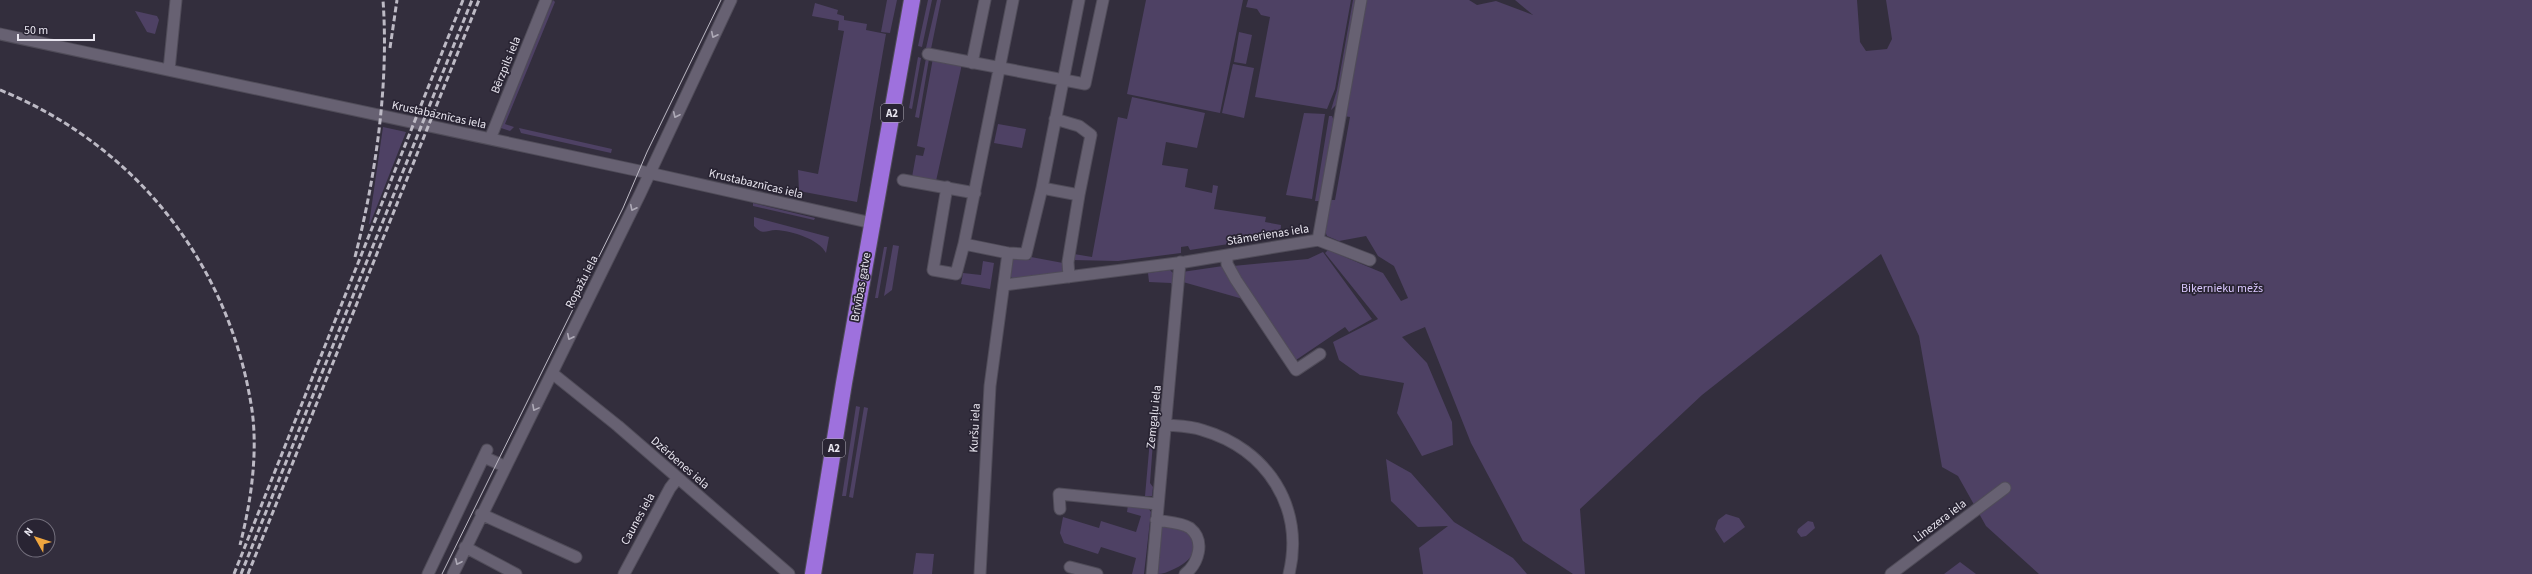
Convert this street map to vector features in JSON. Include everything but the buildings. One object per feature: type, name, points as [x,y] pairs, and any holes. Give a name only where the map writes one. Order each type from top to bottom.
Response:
[{"type":"highway","name":"Brīvības gatve","points":[[813,574],[872,223],[912,0]]},
{"type":"street","points":[[169,70],[176,0]]},
{"type":"street","name":"Bērzpils iela","points":[[490,139],[546,0]]},
{"type":"street","name":"Ropažu iela","points":[[453,574],[504,466],[552,373],[649,173],[731,0]]},
{"type":"street","points":[[972,63],[985,0]]},
{"type":"street","points":[[948,187],[933,270],[956,274],[975,193],[998,68],[1013,0]]},
{"type":"street","points":[[964,244],[1008,253],[1026,254],[1042,188],[1062,80],[1079,0]]},
{"type":"street","points":[[928,54],[1085,84],[1103,0]]},
{"type":"street","name":"Stāmerienas iela","points":[[1004,285],[1180,262],[1318,240],[1361,0]]},
{"type":"street","name":"Krustabaznīcas iela","points":[[0,34],[649,173],[872,223]]},
{"type":"street","points":[[1055,118],[1078,126],[1091,135],[1068,262],[1069,277]]},
{"type":"street","points":[[904,180],[975,193]]},
{"type":"street","points":[[1042,188],[1079,195]]},
{"type":"street","points":[[1318,240],[1370,260]]},
{"type":"street","name":"Kuršu iela","points":[[980,574],[990,386],[1008,253]]},
{"type":"street","points":[[1227,255],[1227,264],[1236,280],[1296,370],[1320,354]]},
{"type":"street","name":"Zemgaļu iela","points":[[1152,574],[1180,262]]},
{"type":"street","name":"Dzērbenes iela","points":[[552,373],[618,426],[788,574]]},
{"type":"street","points":[[1166,425],[1202,429],[1228,440],[1263,466],[1280,487],[1289,513],[1292,538],[1289,574]]},
{"type":"street","points":[[428,574],[485,454],[504,466]]},
{"type":"street","name":"Caunes iela","points":[[624,574],[670,488],[678,479]]},
{"type":"street","name":"Linezera iela","points":[[1891,574],[2005,488]]},
{"type":"street","points":[[1060,509],[1059,494],[1158,504]]},
{"type":"street","points":[[481,514],[576,558]]},
{"type":"street","points":[[1156,520],[1189,528],[1196,536],[1198,556],[1193,567],[1185,574]]},
{"type":"street","points":[[466,547],[516,574]]},
{"type":"street","points":[[1070,567],[1097,574]]},
{"type":"green space","points":[[553,0],[555,2],[505,124],[514,127],[510,131],[501,128],[500,122]]},
{"type":"green space","points":[[887,0],[897,0],[890,33],[881,32]]},
{"type":"green space","points":[[928,0],[932,0],[922,47],[918,46]]},
{"type":"green space","points":[[937,0],[941,0],[931,49],[926,48]]},
{"type":"green space","points":[[1146,0],[1243,0],[1220,113],[1127,94]]},
{"type":"green space","points":[[1248,0],[1351,0],[1335,89],[1327,109],[1255,97],[1270,17],[1261,15],[1257,9],[1246,7]]},
{"type":"green space","points":[[1353,0],[1357,0],[1337,104],[1331,110],[1337,90]]},
{"type":"green space","name":"Biķernieku mežs","points":[[1367,0],[1469,0],[1477,5],[1496,1],[1533,15],[1515,0],[1857,0],[1860,42],[1866,51],[1887,49],[1892,39],[1886,0],[2532,0],[2532,574],[2039,574],[1986,526],[1958,476],[1942,467],[1919,336],[1881,254],[1702,395],[1580,509],[1585,574],[1573,574],[1523,541],[1471,443],[1425,327],[1402,337],[1427,363],[1452,422],[1453,445],[1422,456],[1397,413],[1404,383],[1360,375],[1339,360],[1333,342],[1378,319],[1325,253],[1328,250],[1383,273],[1401,301],[1408,298],[1394,266],[1378,256],[1366,236],[1339,241],[1327,236],[1324,229],[1329,200],[1335,200],[1350,117],[1344,116]]},
{"type":"green space","points":[[815,3],[838,10],[837,14],[844,16],[844,20],[867,24],[866,30],[886,34],[857,202],[799,191],[798,170],[818,174],[844,31],[838,30],[839,21],[812,16]]},
{"type":"green space","points":[[135,11],[157,16],[159,20],[155,34],[147,32]]},
{"type":"green space","points":[[1239,32],[1252,35],[1246,64],[1234,62]]},
{"type":"green space","points":[[918,57],[921,58],[912,109],[909,108]]},
{"type":"green space","points":[[926,58],[929,59],[919,118],[915,117]]},
{"type":"green space","points":[[933,58],[962,64],[936,181],[912,177],[916,155],[923,156],[925,148],[917,146]]},
{"type":"green space","points":[[1233,64],[1254,68],[1244,118],[1222,113]]},
{"type":"green space","points":[[1132,97],[1205,113],[1197,148],[1166,142],[1162,165],[1188,169],[1185,187],[1212,193],[1213,185],[1218,186],[1214,209],[1266,217],[1265,222],[1281,225],[1280,236],[1190,250],[1188,246],[1181,247],[1181,253],[1118,261],[1072,260],[1074,254],[1092,257],[1118,117],[1127,119]]},
{"type":"green space","points":[[1304,113],[1325,114],[1312,199],[1286,195]]},
{"type":"green space","points":[[1329,116],[1332,116],[1334,121],[1320,201],[1315,201]]},
{"type":"green space","points":[[998,124],[1026,129],[1022,148],[994,143]]},
{"type":"green space","points":[[383,127],[406,132],[369,224]]},
{"type":"green space","points":[[519,128],[612,149],[611,153],[521,133]]},
{"type":"green space","points":[[753,203],[815,218],[814,220],[753,206]]},
{"type":"green space","points":[[754,217],[829,237],[826,253],[811,240],[797,234],[776,230],[765,232],[760,231],[754,226]]},
{"type":"green space","points":[[893,245],[899,246],[892,290],[884,296]]},
{"type":"green space","points":[[884,247],[887,247],[878,298],[875,298]]},
{"type":"green space","points":[[1323,252],[1372,319],[1349,332],[1345,327],[1296,360],[1246,288],[1233,266],[1308,259]]},
{"type":"green space","points":[[1010,257],[1030,260],[1031,257],[1063,263],[1065,265],[1062,272],[1059,273],[1015,280],[1010,276]]},
{"type":"green space","points":[[983,261],[994,263],[990,289],[961,284],[963,273],[981,275]]},
{"type":"green space","points":[[1223,266],[1243,299],[1183,282],[1182,272]]},
{"type":"green space","points":[[1170,270],[1173,273],[1172,285],[1171,283],[1149,282],[1148,273]]},
{"type":"green space","points":[[856,406],[860,407],[846,496],[842,496]]},
{"type":"green space","points":[[864,407],[868,408],[853,498],[849,497]]},
{"type":"green space","points":[[1151,428],[1154,428],[1150,483],[1153,487],[1152,496],[1145,496]]},
{"type":"green space","points":[[1386,459],[1411,473],[1454,522],[1513,558],[1527,574],[1423,574],[1419,548],[1448,526],[1418,527],[1391,501]]},
{"type":"green space","points":[[1128,505],[1148,508],[1151,512],[1144,574],[1132,574],[1136,558],[1101,547],[1098,554],[1064,543],[1060,533],[1063,517],[1099,528],[1101,521],[1136,532],[1141,516],[1127,512]]},
{"type":"green space","points":[[1726,514],[1739,518],[1745,527],[1724,543],[1715,529],[1718,520]]},
{"type":"green space","points":[[1808,521],[1813,522],[1815,528],[1806,536],[1801,537],[1797,532],[1798,529]]},
{"type":"green space","points":[[1161,525],[1187,529],[1193,542],[1193,548],[1190,557],[1181,565],[1168,572],[1156,574]]},
{"type":"green space","points":[[916,553],[934,554],[932,574],[913,574]]},
{"type":"green space","points":[[1960,562],[1976,574],[1944,574]]},
{"type":"tram line","points":[[442,574],[623,208],[647,152],[721,0]]},
{"type":"railway","points":[[355,257],[369,194],[379,129],[384,64],[383,0]]},
{"type":"railway","points":[[390,48],[397,0]]},
{"type":"railway","points":[[234,574],[463,0]]},
{"type":"railway","points":[[241,574],[472,0]]},
{"type":"railway","points":[[248,574],[479,0]]},
{"type":"railway","points":[[0,90],[49,114],[94,143],[134,177],[169,216],[198,260],[222,307],[240,357],[252,410],[254,427],[254,461],[250,495],[240,545]]}]
